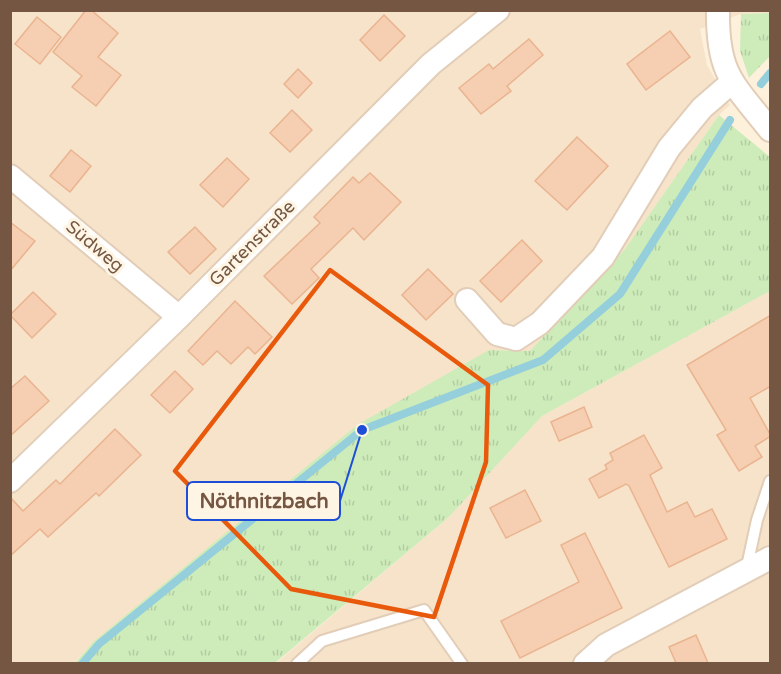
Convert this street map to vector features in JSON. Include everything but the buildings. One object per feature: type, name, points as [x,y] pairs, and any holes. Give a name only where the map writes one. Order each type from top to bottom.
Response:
[{"type":"street","name":"Gartenstraße","points":[[10,481],[179,316],[430,63],[498,10]]},
{"type":"street","points":[[718,10],[718,36],[723,68],[771,130]]},
{"type":"street","points":[[467,300],[497,334],[516,339],[540,323],[603,257],[669,148],[702,108],[732,82]]},
{"type":"street","name":"Südweg","points":[[10,176],[179,316]]},
{"type":"street","points":[[585,663],[606,645],[771,558]]},
{"type":"lane","points":[[746,571],[757,520],[771,481]]},
{"type":"lane","points":[[297,663],[322,641],[424,610],[462,663]]},
{"type":"highlighted area","points":[[330,270],[488,385],[486,462],[434,617],[291,589],[175,471],[260,357]]},
{"type":"shaded area","points":[[770,10],[770,13],[741,14],[700,29],[707,65],[730,105],[719,115],[625,249],[530,351],[489,350],[93,642],[74,663],[11,664],[10,11]]},
{"type":"shaded area","points":[[770,291],[770,663],[275,664],[449,517],[542,416]]},
{"type":"green space","points":[[770,13],[770,56],[749,78],[740,51],[741,14]]},
{"type":"green space","points":[[719,115],[770,157],[770,291],[542,416],[449,517],[275,663],[74,664],[93,642],[357,425],[489,350],[530,351],[625,249]]},
{"type":"waterway","points":[[761,84],[770,73]]},
{"type":"waterway","points":[[82,664],[99,644],[362,430],[543,360],[620,294],[730,120]]},
{"type":"place","name":"Nöthnitzbach","points":[[362,430]]}]
